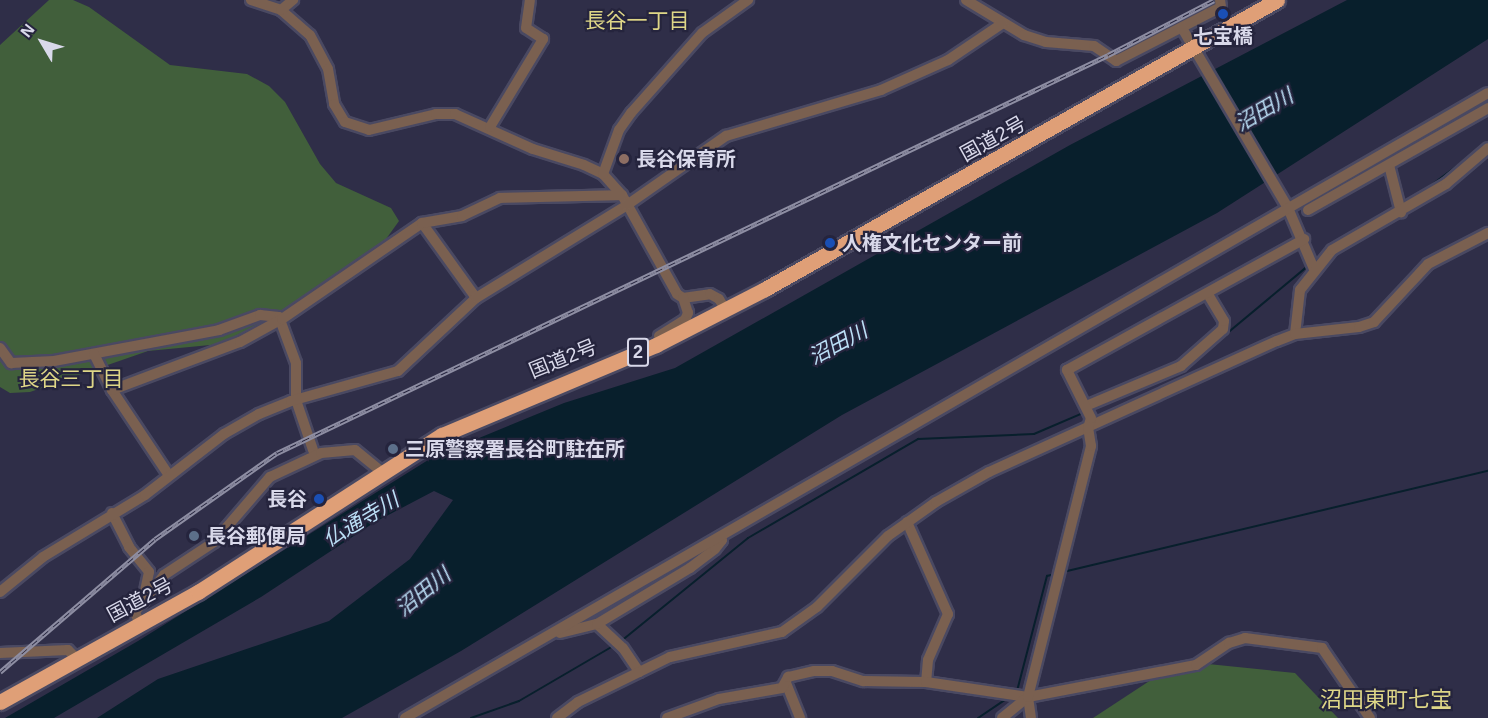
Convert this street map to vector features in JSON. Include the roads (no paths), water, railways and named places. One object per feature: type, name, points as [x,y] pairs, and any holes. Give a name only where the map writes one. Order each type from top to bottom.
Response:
[{"type":"highway","name":"国道2号","points":[[0,702],[75,657],[141,625],[198,592],[442,435],[628,356],[725,309],[1197,53],[1277,0]]},
{"type":"street","points":[[251,0],[281,10],[299,24],[321,51],[339,117],[354,128],[369,130],[436,114],[455,114],[490,127],[533,149],[603,174],[625,200],[677,294],[683,298],[688,313],[685,320],[627,350],[628,356]]},
{"type":"street","points":[[281,10],[293,0]]},
{"type":"street","points":[[490,127],[543,39],[526,28],[530,0]]},
{"type":"street","points":[[603,174],[619,130],[631,113],[702,33],[748,0]]},
{"type":"street","points":[[966,0],[1004,23],[1046,42],[1094,46],[1116,61],[1221,7],[1220,0]]},
{"type":"street","points":[[0,592],[43,557],[145,495],[168,474],[224,434],[296,400],[398,371],[476,298],[726,136],[881,90],[948,60],[1004,23]]},
{"type":"street","points":[[1182,28],[1287,206],[1304,239],[1314,269]]},
{"type":"street","points":[[405,718],[1287,206],[1488,93]]},
{"type":"street","points":[[1308,210],[1488,108]]},
{"type":"street","points":[[1295,334],[1300,290],[1314,269],[1352,237],[1401,212],[1446,184],[1488,148]]},
{"type":"street","points":[[1389,165],[1401,212]]},
{"type":"street","points":[[112,390],[240,342],[282,319],[422,223],[462,216],[500,198],[625,200]]},
{"type":"street","points":[[422,223],[476,298]]},
{"type":"street","points":[[557,718],[578,702],[670,657],[782,632],[817,607],[907,522],[989,472],[1089,423],[1295,334],[1359,327],[1374,322],[1428,264],[1488,233]]},
{"type":"street","points":[[1031,718],[1028,696],[1091,446],[1086,406],[1067,370],[1304,239]]},
{"type":"street","points":[[683,298],[710,294],[719,299],[725,309]]},
{"type":"street","points":[[1086,406],[1181,366],[1223,329],[1224,321],[1208,294]]},
{"type":"street","points":[[0,348],[11,363],[94,354],[219,330],[260,315],[282,319]]},
{"type":"street","points":[[282,319],[296,363],[296,400],[313,450]]},
{"type":"street","points":[[94,354],[112,390],[168,474]]},
{"type":"street","points":[[293,465],[298,457],[313,450],[355,450],[382,472]]},
{"type":"street","points":[[141,625],[135,612],[170,570],[214,542],[270,477],[293,465],[333,451]]},
{"type":"street","points":[[112,513],[129,547],[149,572],[141,605]]},
{"type":"street","points":[[907,522],[948,614],[928,660],[926,682]]},
{"type":"street","points":[[554,632],[597,624],[690,568],[715,549],[722,540],[720,536]]},
{"type":"street","points":[[597,624],[623,648],[639,672]]},
{"type":"street","points":[[667,718],[719,699],[782,688],[788,677],[832,671],[863,681],[926,682],[1028,696],[1196,664],[1228,643],[1245,638],[1322,648],[1370,718]]},
{"type":"street","points":[[0,653],[68,650],[75,657]]},
{"type":"street","points":[[786,683],[800,718]]},
{"type":"street","points":[[1002,718],[1028,696]]},
{"type":"water","points":[[1347,0],[1488,0],[1488,39],[1217,213],[842,415],[461,651],[342,718],[97,718],[158,679],[329,621],[410,559],[453,500],[434,491],[375,522],[261,597],[54,718],[5,718],[138,641],[433,457],[564,403],[675,368],[1070,145]]},
{"type":"waterway","points":[[1422,192],[1473,154]]},
{"type":"waterway","points":[[1339,240],[1360,228]]},
{"type":"waterway","points":[[1314,261],[1323,253]]},
{"type":"waterway","points":[[1219,340],[1309,265]]},
{"type":"waterway","points":[[620,642],[748,538],[918,439],[1034,434],[1083,413]]},
{"type":"waterway","points":[[1063,572],[1488,471]]},
{"type":"waterway","points":[[1017,691],[1047,576],[1055,574]]},
{"type":"waterway","points":[[471,718],[519,701],[615,645]]},
{"type":"waterway","points":[[978,718],[1008,698]]},
{"type":"railway","points":[[0,672],[155,539],[277,453],[1108,55],[1214,0]]},
{"type":"place","name":"七宝橋","points":[[1223,14]]},
{"type":"place","name":"長谷保育所","points":[[624,159]]},
{"type":"place","name":"人権文化センター前","points":[[830,243]]},
{"type":"place","name":"三原警察署長谷町駐在所","points":[[393,449]]},
{"type":"place","name":"長谷","points":[[319,499]]},
{"type":"place","name":"長谷郵便局","points":[[194,536]]},
{"type":"district","name":"長谷一丁目","points":[[637,21]]},
{"type":"district","name":"長谷三丁目","points":[[71,379]]},
{"type":"district","name":"沼田東町七宝","points":[[1386,700]]},
{"type":"water label","name":"沼田川","points":[[1264,110]]},
{"type":"water label","name":"沼田川","points":[[838,344]]},
{"type":"water label","name":"仏通寺川","points":[[361,520]]},
{"type":"water label","name":"沼田川","points":[[423,592]]}]
